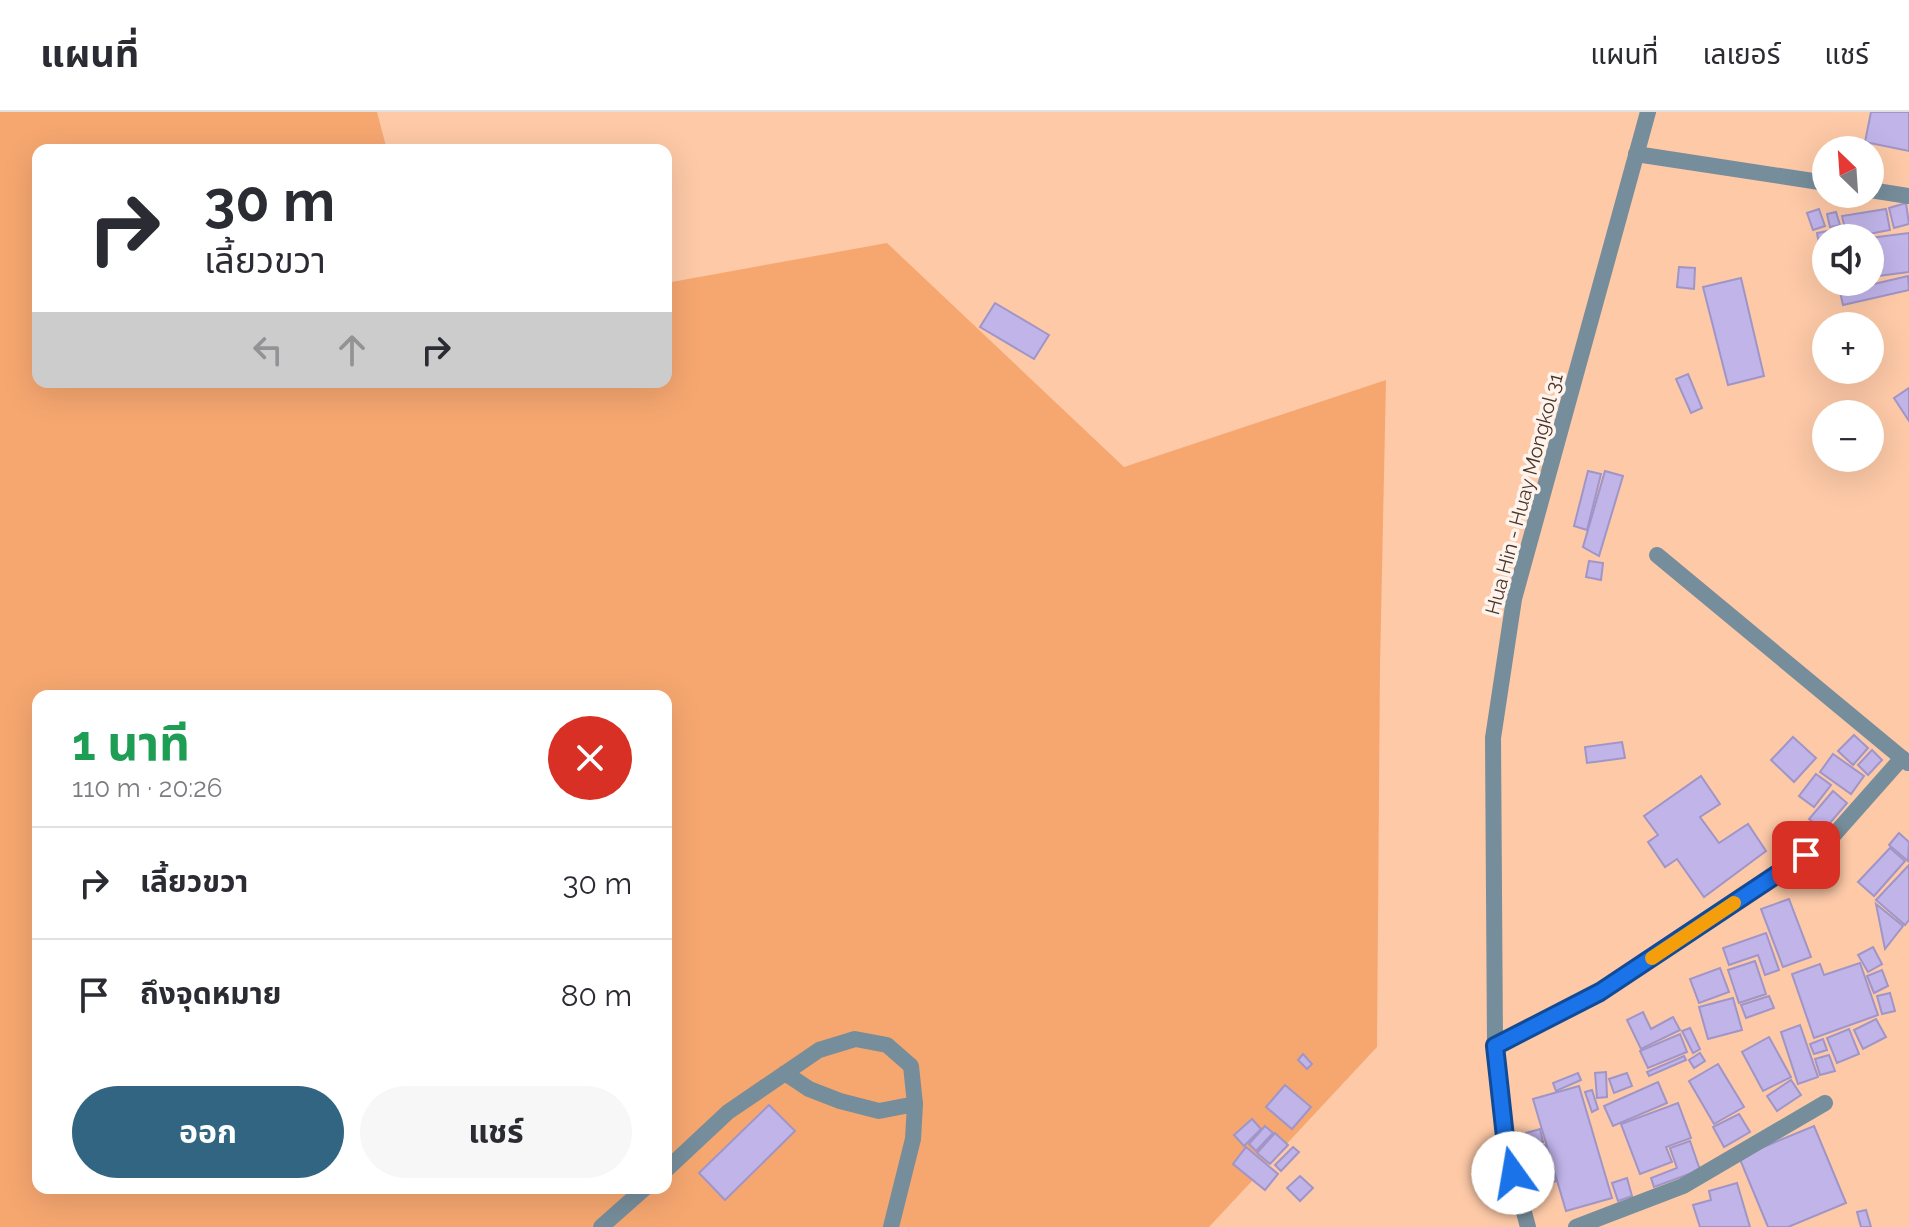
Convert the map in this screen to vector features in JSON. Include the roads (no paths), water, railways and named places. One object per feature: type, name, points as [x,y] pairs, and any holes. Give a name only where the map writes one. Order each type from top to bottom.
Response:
[{"type":"street","name":"Hua Hin - Huay Mongkol 31","points":[[1528,1227],[1506,1146],[1495,1046],[1493,738],[1514,599],[1648,112]]},
{"type":"street","points":[[1636,154],[1812,181]]},
{"type":"street","points":[[1884,192],[1909,196]]},
{"type":"street","points":[[1495,1046],[1600,992],[1832,837],[1905,761],[1657,555]]},
{"type":"street","points":[[672,1164],[728,1112],[819,1050],[855,1039],[887,1045],[911,1066],[915,1104],[913,1139],[891,1227]]},
{"type":"street","points":[[785,1073],[809,1089],[879,1111],[915,1104]]},
{"type":"street","points":[[1576,1227],[1683,1186],[1825,1103]]},
{"type":"street","points":[[601,1227],[638,1194]]}]
